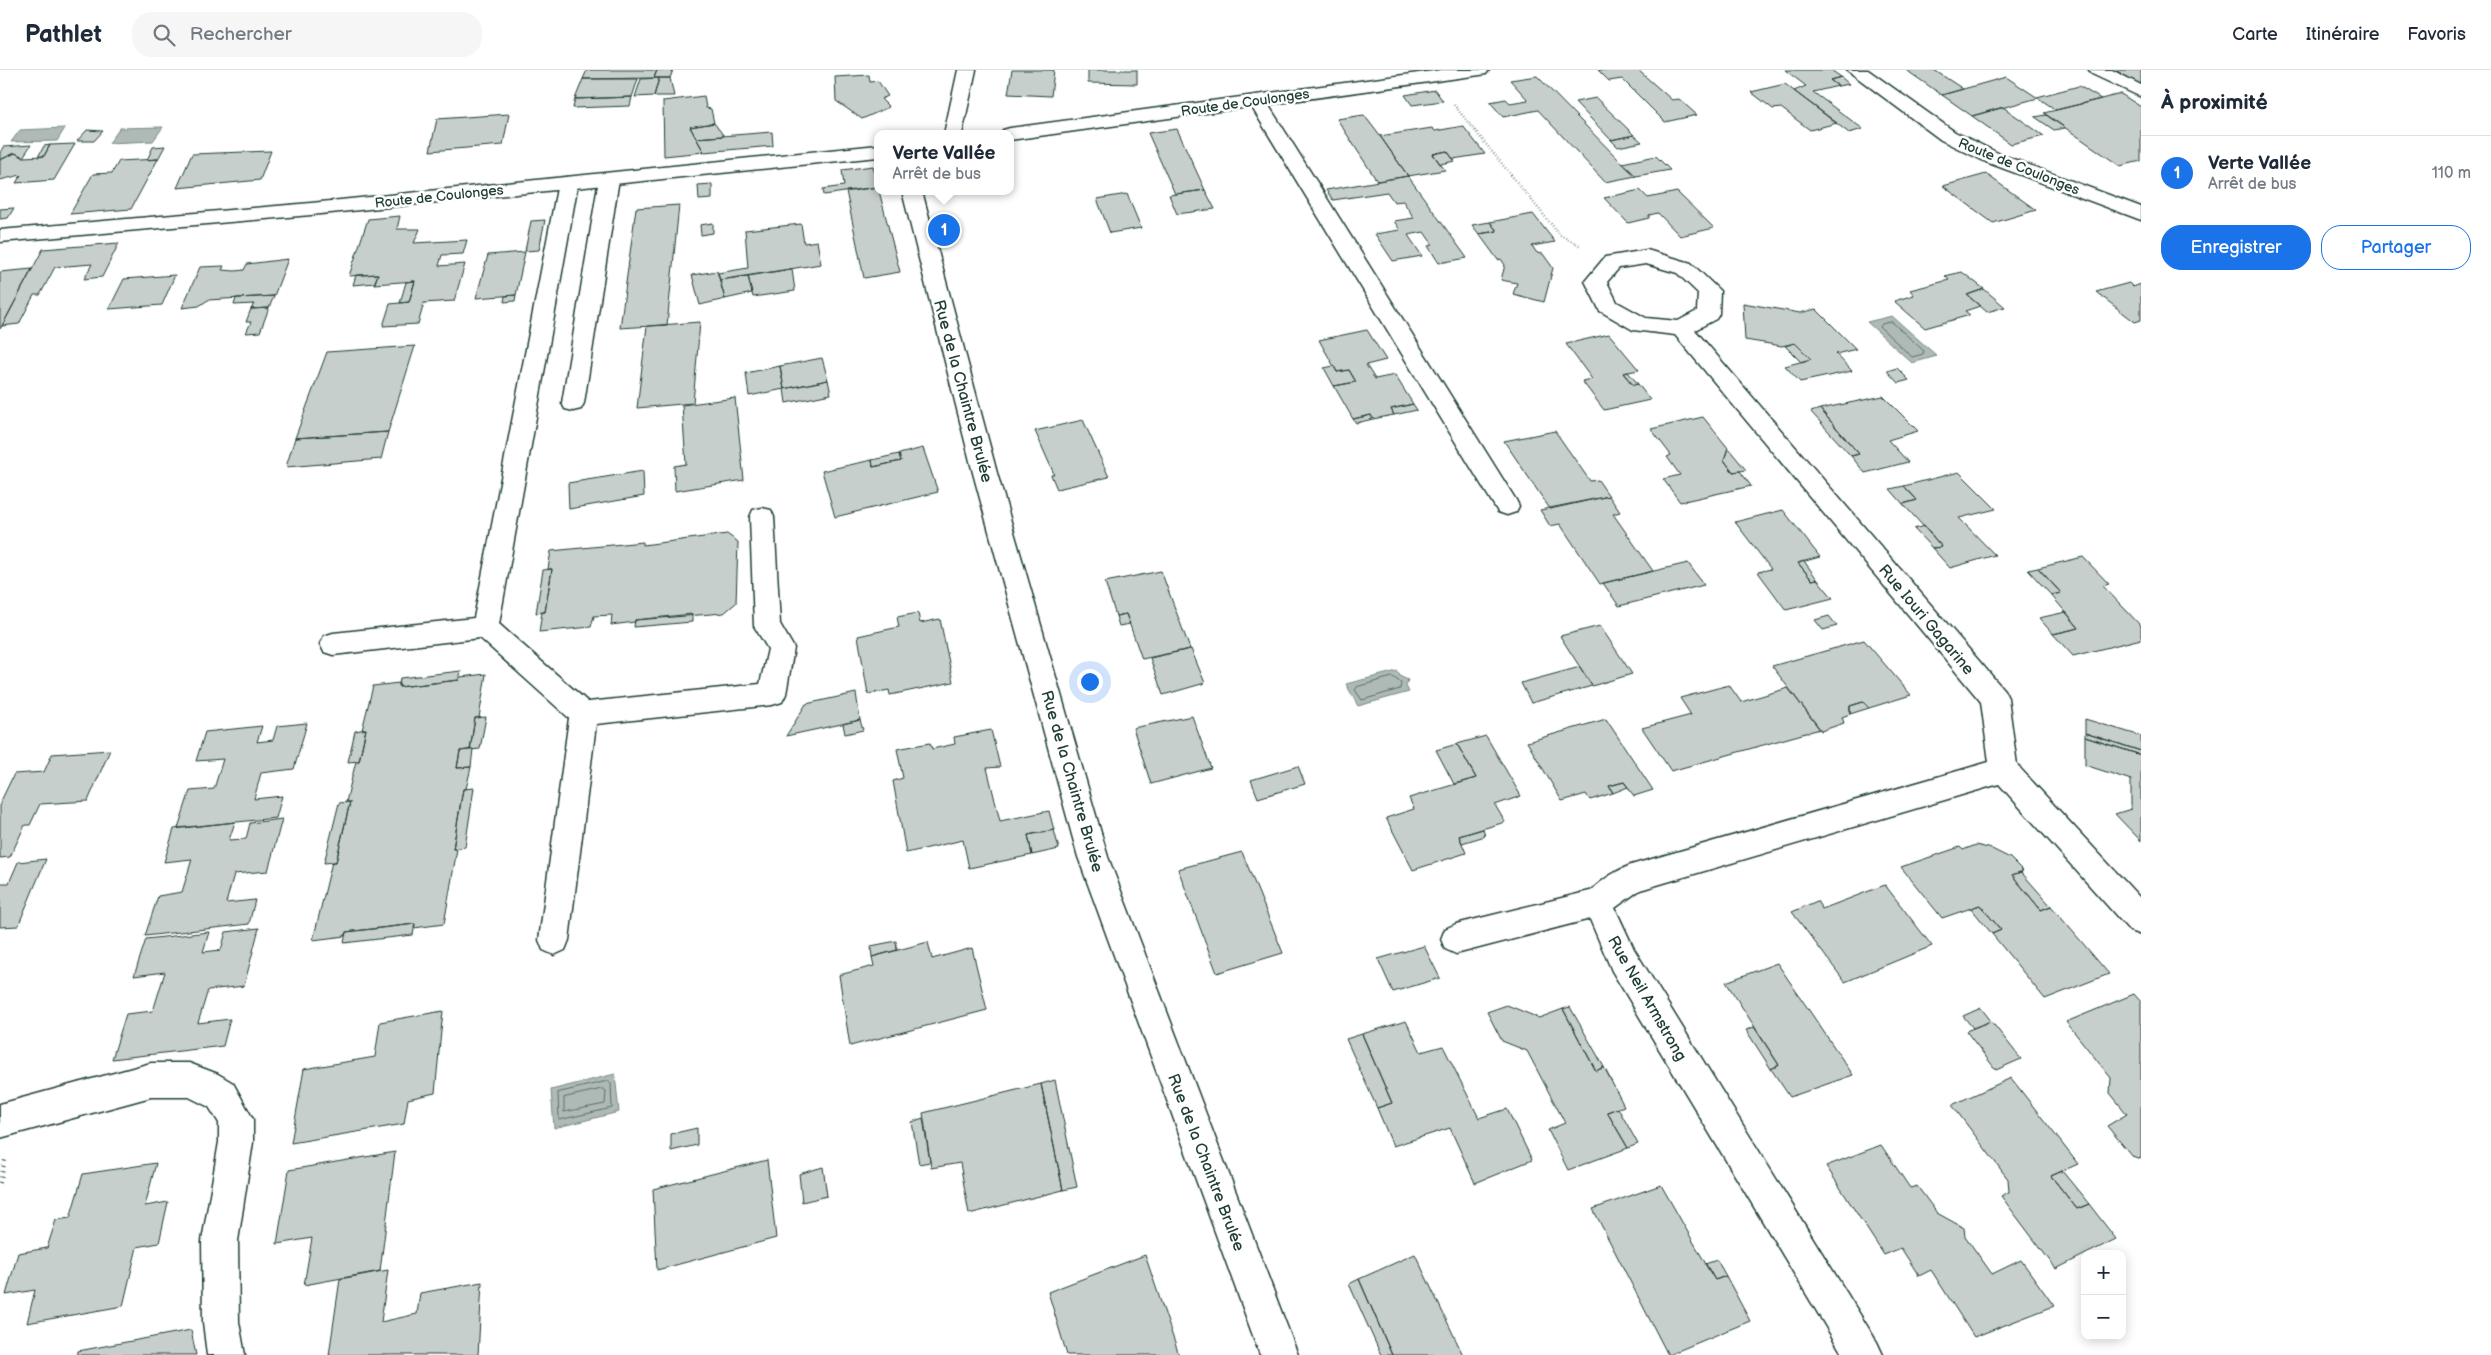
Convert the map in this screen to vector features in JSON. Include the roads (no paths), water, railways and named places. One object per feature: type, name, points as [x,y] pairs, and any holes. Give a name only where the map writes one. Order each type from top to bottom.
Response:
[{"type":"street","points":[[955,130],[967,70]]},
{"type":"street","name":"Route de Coulonges","points":[[1014,133],[1480,70]]},
{"type":"street","name":"Route de Coulonges","points":[[1856,70],[1948,136],[1993,158],[2141,214]]},
{"type":"street","points":[[2098,70],[2141,92]]},
{"type":"street","points":[[1257,101],[1507,506]]},
{"type":"street","name":"Route de Coulonges","points":[[0,236],[311,209],[874,151]]},
{"type":"street","points":[[573,403],[609,179]]},
{"type":"street","points":[[485,627],[568,183]]},
{"type":"street","name":"Rue de la Chaintre Brulée","points":[[913,195],[985,473],[1093,857],[1280,1355]]},
{"type":"street","points":[[1646,258],[1684,268],[1709,291],[1708,314],[1681,328],[1641,325],[1608,306],[1596,281],[1612,262],[1646,258]]},
{"type":"street","name":"Rue Iouri Gagarine","points":[[1681,328],[1994,698],[2004,770]]},
{"type":"street","points":[[333,644],[485,627],[583,714],[772,694],[781,648],[768,626],[762,516]]},
{"type":"street","points":[[554,940],[583,714]]},
{"type":"street","points":[[1456,939],[1598,903],[1631,879],[2004,770],[2141,921]]},
{"type":"street","name":"Rue Neil Armstrong","points":[[1598,903],[1623,960],[1864,1355]]},
{"type":"street","points":[[0,1121],[151,1080],[189,1080],[206,1086],[221,1095],[236,1119],[236,1142],[220,1241],[221,1322],[226,1355]]},
{"type":"water","points":[[163,127],[153,141],[109,143],[120,128]]},
{"type":"water","points":[[65,128],[57,141],[11,142],[20,130]]},
{"type":"water","points":[[1892,316],[1937,356],[1912,363],[1867,322]]},
{"type":"water","points":[[1397,671],[1401,677],[1408,680],[1406,686],[1409,692],[1358,706],[1346,684]]},
{"type":"water","points":[[615,1074],[619,1112],[554,1128],[551,1090]]},
{"type":"place","name":"Verte Vallée","points":[[944,230]]}]
